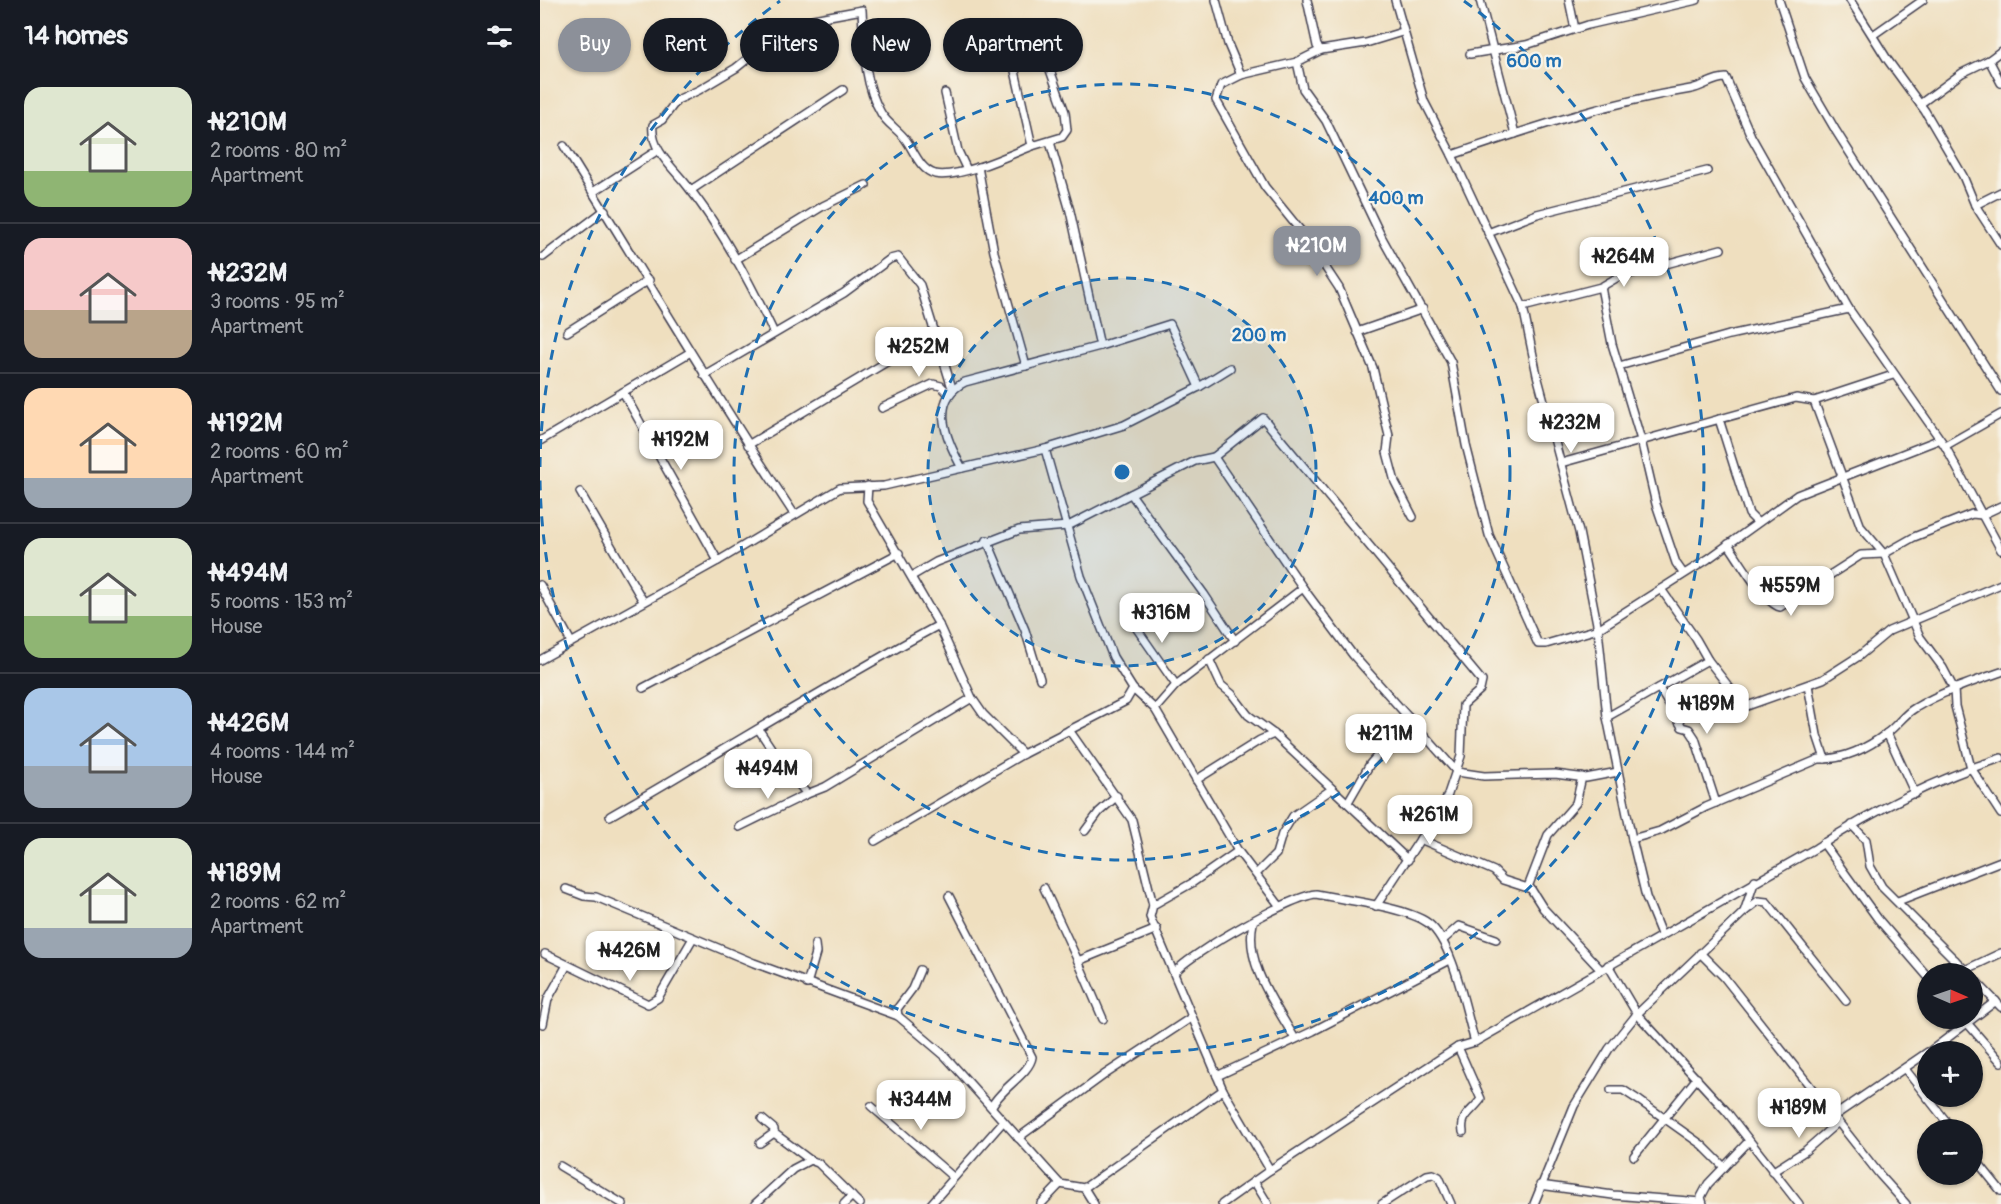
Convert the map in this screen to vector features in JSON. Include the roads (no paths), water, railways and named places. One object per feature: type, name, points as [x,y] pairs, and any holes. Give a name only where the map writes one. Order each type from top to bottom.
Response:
[{"type":"street","points":[[1216,0],[1228,44],[1241,75]]},
{"type":"street","points":[[1307,0],[1317,46],[1321,50]]},
{"type":"street","points":[[1395,0],[1402,32],[1424,101],[1452,154],[1523,307],[1537,375],[1579,532],[1598,629],[1607,717],[1632,839],[1646,897],[1661,934]]},
{"type":"street","points":[[1480,0],[1515,134]]},
{"type":"street","points":[[1569,0],[1575,29]]},
{"type":"street","points":[[1470,54],[1494,48],[1526,45],[1575,29],[1697,0]]},
{"type":"street","points":[[1779,0],[1805,78],[1836,131],[2001,391]]},
{"type":"street","points":[[1850,0],[1887,59],[1920,104],[1963,176],[1975,206],[2001,245]]},
{"type":"street","points":[[1873,35],[1923,0]]},
{"type":"street","points":[[774,333],[735,260],[690,190],[658,150],[651,137],[653,125],[662,120],[677,100],[699,90],[735,68],[761,48],[813,19],[862,10],[864,56],[875,100],[881,114],[904,138],[927,170],[940,174],[978,167],[1062,137],[1067,130],[1067,124],[1051,72]]},
{"type":"street","points":[[1402,32],[1366,43],[1321,50],[1297,62],[1241,75],[1221,85],[1216,100],[1265,187],[1304,235],[1339,288],[1373,368],[1389,436],[1387,452],[1395,482],[1413,517]]},
{"type":"street","points":[[1920,104],[1962,74],[2001,51]]},
{"type":"street","points":[[1989,60],[2001,83]]},
{"type":"street","points":[[1297,62],[1303,89],[1326,121],[1382,237],[1451,362],[1466,445],[1489,535],[1534,639],[1542,645],[1598,629],[1728,544],[1797,495],[1938,440]]},
{"type":"street","points":[[1015,72],[1032,146]]},
{"type":"street","points":[[1452,154],[1647,96],[1695,88],[1718,78],[1725,78],[1750,136],[1849,309],[1938,440],[1945,446],[2001,550]]},
{"type":"street","points":[[690,190],[843,90]]},
{"type":"street","points":[[945,93],[958,151],[967,170]]},
{"type":"street","points":[[1050,142],[1070,211],[1100,346]]},
{"type":"street","points":[[564,146],[649,280],[689,352],[795,514]]},
{"type":"street","points":[[593,192],[658,150]]},
{"type":"street","points":[[978,167],[994,252],[1026,366]]},
{"type":"street","points":[[1488,233],[1537,214],[1707,171]]},
{"type":"street","points":[[735,260],[823,206],[866,185]]},
{"type":"street","points":[[1975,206],[2001,192]]},
{"type":"street","points":[[543,257],[605,210]]},
{"type":"street","points":[[1523,307],[1601,287],[1618,277],[1721,249]]},
{"type":"street","points":[[704,375],[844,293],[894,257],[904,263],[920,285],[951,391],[944,416],[948,443],[962,468]]},
{"type":"street","points":[[567,332],[649,280]]},
{"type":"street","points":[[1601,287],[1612,344],[1668,541],[1683,573]]},
{"type":"street","points":[[1357,332],[1423,309]]},
{"type":"street","points":[[1619,366],[1729,335],[1849,309]]},
{"type":"street","points":[[951,391],[965,382],[1100,346],[1170,324],[1199,387]]},
{"type":"street","points":[[748,445],[935,333]]},
{"type":"street","points":[[540,441],[689,352]]},
{"type":"street","points":[[540,660],[718,561],[840,488],[884,486],[1045,449],[1124,425],[1199,387],[1230,368]]},
{"type":"street","points":[[1560,463],[1796,398],[1814,401],[1893,375]]},
{"type":"street","points":[[882,408],[933,384],[951,391]]},
{"type":"street","points":[[623,392],[718,561]]},
{"type":"street","points":[[1814,401],[1845,478],[1861,526],[1884,554],[1913,622],[1954,689],[1955,706],[1971,768],[2001,814]]},
{"type":"street","points":[[1945,446],[2001,414]]},
{"type":"street","points":[[912,576],[987,540],[1031,527],[1068,526],[1195,461],[1215,457],[1263,418],[1482,681],[1480,690],[1463,705],[1461,756],[1446,800],[1376,906]]},
{"type":"street","points":[[1719,419],[1749,514],[1757,522]]},
{"type":"street","points":[[1045,449],[1081,576],[1113,657],[1135,691],[1155,709],[1238,851],[1257,873],[1279,905]]},
{"type":"street","points":[[1215,457],[1303,588],[1353,655],[1457,772],[1484,776],[1555,774],[1582,777],[1618,772]]},
{"type":"street","points":[[868,486],[867,501],[939,625],[972,698],[983,714],[1023,754]]},
{"type":"street","points":[[580,492],[643,601]]},
{"type":"street","points":[[1131,494],[1204,594],[1235,641]]},
{"type":"street","points":[[1728,544],[1765,595],[1780,607],[1862,555],[1884,554],[1914,537],[1972,514],[1982,515],[2001,506]]},
{"type":"street","points":[[987,540],[1025,630],[1040,679]]},
{"type":"street","points":[[643,688],[899,553]]},
{"type":"street","points":[[1661,589],[1708,660],[1745,706],[1833,674],[1889,631],[2001,584]]},
{"type":"street","points":[[540,585],[571,642]]},
{"type":"street","points":[[1155,709],[1176,685],[1303,588]]},
{"type":"street","points":[[1128,616],[1176,685]]},
{"type":"street","points":[[610,816],[759,730],[794,706],[939,625]]},
{"type":"street","points":[[1209,659],[1221,685],[1232,693],[1248,715],[1274,734],[1408,860]]},
{"type":"street","points":[[1607,717],[1708,660]]},
{"type":"street","points":[[1632,839],[1660,831],[1716,803],[1819,759],[1835,760],[1887,733],[1913,708],[1954,689],[2001,672]]},
{"type":"street","points":[[1808,685],[1817,735],[1825,759]]},
{"type":"street","points":[[1659,688],[1682,727],[1689,729],[1695,738],[1716,803]]},
{"type":"street","points":[[875,841],[960,794],[1023,754],[1130,698],[1135,691]]},
{"type":"street","points":[[739,827],[825,787],[972,698]]},
{"type":"street","points":[[1348,802],[1370,764],[1410,718]]},
{"type":"street","points":[[759,730],[781,763],[807,794]]},
{"type":"street","points":[[1069,730],[1117,795],[1135,829],[1153,905],[1150,917],[1223,1090],[1270,1170]]},
{"type":"street","points":[[1887,733],[1915,794]]},
{"type":"street","points":[[1196,780],[1260,740],[1274,734]]},
{"type":"street","points":[[1222,1204],[1458,1047],[1475,1042],[1852,825],[1971,768],[2001,758]]},
{"type":"street","points":[[1528,887],[1548,835],[1576,803],[1582,777]]},
{"type":"street","points":[[1257,873],[1276,854],[1282,834],[1293,816],[1332,789]]},
{"type":"street","points":[[1085,831],[1099,812],[1117,795]]},
{"type":"street","points":[[1852,825],[1866,840],[1870,866],[1882,887],[1959,963]]},
{"type":"street","points":[[1420,839],[1494,872],[1503,880],[1528,887],[1600,969]]},
{"type":"street","points":[[1823,843],[1878,920],[1917,964]]},
{"type":"street","points":[[1153,905],[1192,883],[1238,851]]},
{"type":"street","points":[[1898,901],[2001,861]]},
{"type":"street","points":[[1744,912],[1755,880]]},
{"type":"street","points":[[1044,888],[1103,1019]]},
{"type":"street","points":[[566,889],[584,896],[596,897],[807,984],[898,1016],[934,1044],[992,1106],[1002,1123],[1060,1184],[1084,1188],[1223,1090]]},
{"type":"street","points":[[1175,972],[1189,958],[1253,923],[1279,905],[1316,894],[1376,906],[1419,918],[1429,924],[1443,940],[1475,1042]]},
{"type":"street","points":[[949,896],[1032,1057],[1028,1066],[997,1096],[992,1106]]},
{"type":"street","points":[[1534,1204],[1574,1106],[1609,1049],[1637,1014],[1700,952],[1758,901],[1767,902],[1846,1001]]},
{"type":"street","points":[[1253,923],[1252,950],[1263,982],[1295,1039]]},
{"type":"street","points":[[1443,940],[1459,926],[1496,939]]},
{"type":"street","points":[[1078,961],[1157,929]]},
{"type":"street","points":[[545,954],[639,1000],[654,1002],[693,938]]},
{"type":"street","points":[[807,984],[816,953],[815,944]]},
{"type":"street","points":[[1700,952],[1724,977],[1906,1204]]},
{"type":"street","points":[[1983,963],[2001,953]]},
{"type":"street","points":[[1217,1076],[1450,960]]},
{"type":"street","points":[[1953,963],[1956,960]]},
{"type":"street","points":[[1608,964],[1637,1014],[1697,1078],[1798,1204]]},
{"type":"street","points":[[543,1024],[548,999],[567,965]]},
{"type":"street","points":[[898,1016],[897,1009],[912,989],[920,970]]},
{"type":"street","points":[[1983,988],[1998,1004],[1983,1014]]},
{"type":"street","points":[[1018,1138],[1104,1076],[1192,1017]]},
{"type":"street","points":[[1944,1041],[1961,1029]]},
{"type":"street","points":[[1972,1029],[2001,1062]]},
{"type":"street","points":[[1458,1047],[1481,1099],[1463,1117],[1461,1121],[1463,1132]]},
{"type":"street","points":[[1773,1172],[1805,1151],[1836,1119],[1917,1060]]},
{"type":"street","points":[[1905,1068],[1944,1119]]},
{"type":"street","points":[[1634,1156],[1697,1078]]},
{"type":"street","points":[[1611,1090],[1623,1090],[1702,1145],[1724,1167]]},
{"type":"street","points":[[872,1106],[953,1177]]},
{"type":"street","points":[[762,1119],[774,1129],[774,1133],[810,1160],[818,1163],[860,1204]]},
{"type":"street","points":[[931,1204],[1002,1123]]},
{"type":"street","points":[[760,1143],[774,1133]]},
{"type":"street","points":[[1540,1185],[1613,1195],[1702,1203],[1708,1184],[1749,1141]]},
{"type":"street","points":[[755,1204],[793,1169],[810,1160]]},
{"type":"street","points":[[560,1166],[623,1204]]},
{"type":"street","points":[[1983,1169],[2001,1191]]},
{"type":"street","points":[[1382,1204],[1427,1175],[1434,1174],[1439,1177],[1451,1204]]},
{"type":"street","points":[[1254,1181],[1268,1204]]},
{"type":"street","points":[[1041,1204],[1060,1184]]},
{"type":"street","points":[[1084,1188],[1094,1204]]},
{"type":"street","points":[[844,1204],[852,1196]]}]
